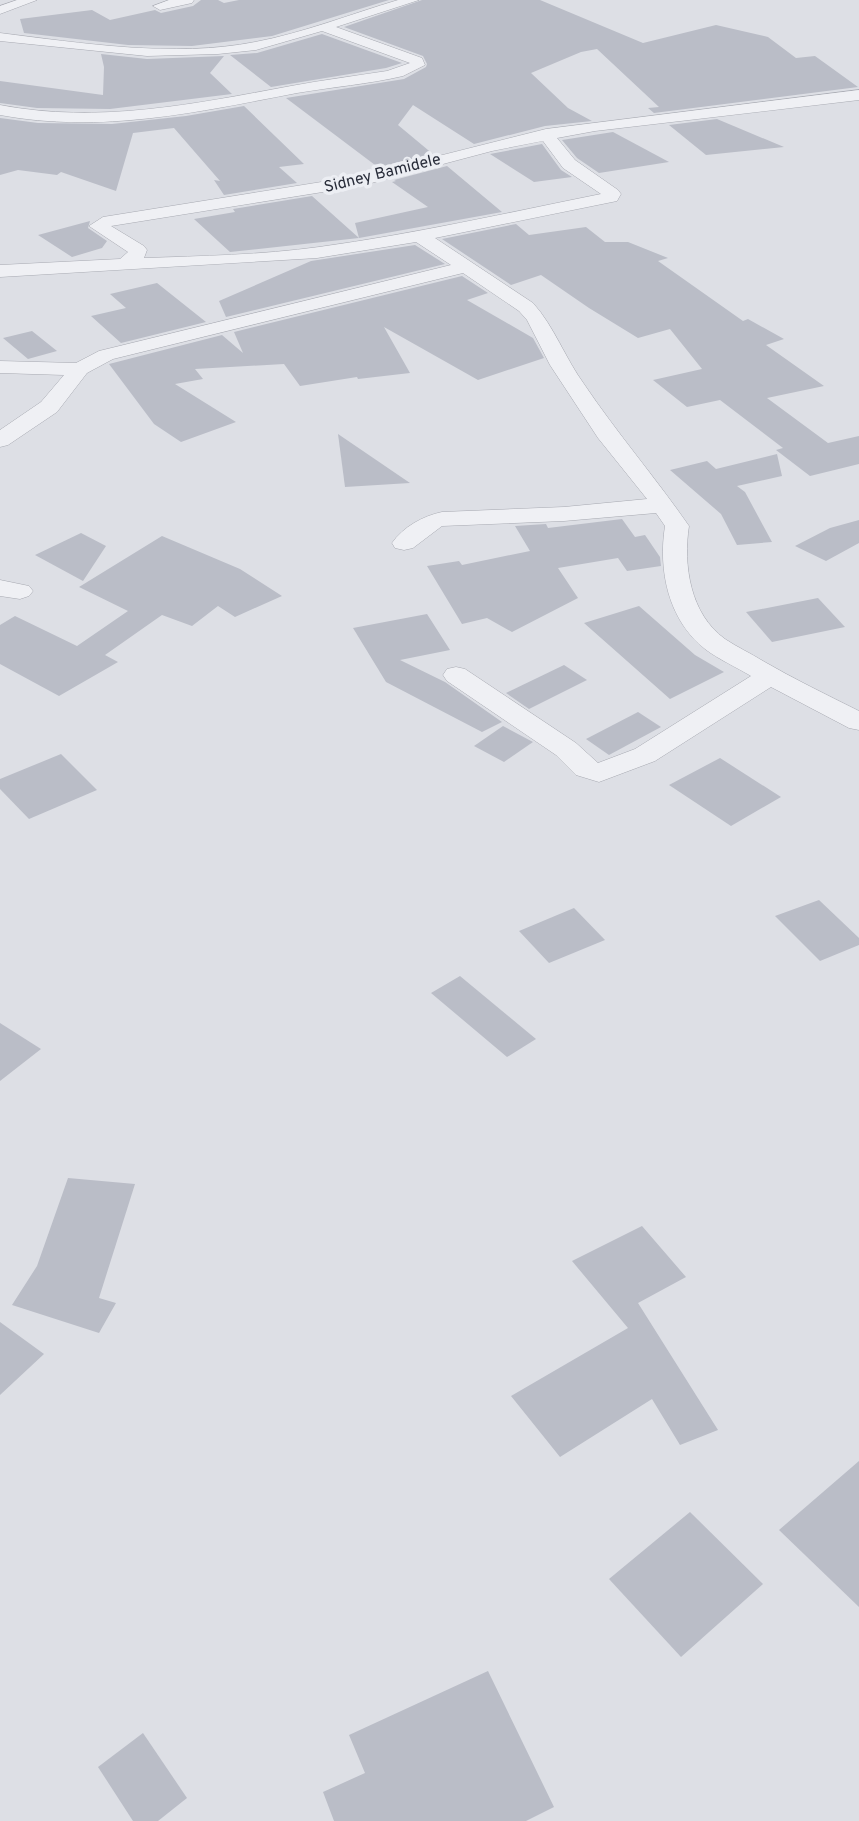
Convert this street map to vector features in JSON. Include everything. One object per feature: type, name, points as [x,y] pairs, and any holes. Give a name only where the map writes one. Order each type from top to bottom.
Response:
[{"type":"street","points":[[0,10],[30,0]]},
{"type":"street","points":[[160,6],[187,0]]},
{"type":"street","points":[[0,37],[79,48],[148,52],[256,46],[412,0]]},
{"type":"street","points":[[0,110],[59,119],[95,119],[206,106],[418,65],[417,61],[409,57],[324,27]]},
{"type":"street","name":"Sidney Bamidele","points":[[124,264],[136,256],[138,250],[100,228],[99,223],[360,181],[490,145],[546,134],[859,95]]},
{"type":"street","points":[[0,271],[305,254],[419,236],[602,201],[611,197],[612,194],[569,164],[546,134]]},
{"type":"street","points":[[419,236],[512,296],[536,318],[560,365],[606,433],[637,469],[677,526],[673,551],[676,576],[684,604],[715,644],[859,722]]},
{"type":"street","points":[[0,440],[49,407],[80,369],[106,355],[466,267]]},
{"type":"street","points":[[0,367],[80,369]]},
{"type":"street","points":[[404,543],[432,521],[442,519],[564,514],[662,505]]},
{"type":"street","points":[[456,675],[566,749],[586,769],[599,774],[645,755],[770,676]]},
{"type":"building","points":[[201,0],[218,0],[224,3],[239,0],[389,0],[272,36],[192,46],[128,45],[24,33],[20,19],[92,10],[110,20],[155,10],[161,13],[193,6]]},
{"type":"building","points":[[422,0],[540,0],[643,43],[716,25],[768,37],[796,58],[815,56],[858,87],[654,113],[648,108],[659,107],[597,49],[581,52],[531,73],[568,108],[592,121],[545,126],[474,144],[413,105],[398,125],[434,155],[379,168],[286,98],[404,79],[426,67],[423,56],[344,27]]},
{"type":"building","points":[[322,34],[402,63],[271,87],[230,55],[257,53]]},
{"type":"building","points":[[101,54],[147,59],[224,56],[210,73],[232,94],[110,109],[37,108],[0,103],[0,81],[103,95],[104,67]]},
{"type":"building","points":[[244,106],[304,164],[279,167],[297,183],[224,195],[214,180],[220,181],[174,128],[133,133],[116,191],[61,172],[57,175],[18,170],[0,175],[0,118],[38,123],[112,124]]},
{"type":"building","points":[[717,119],[784,147],[706,155],[669,125]]},
{"type":"building","points":[[613,132],[669,162],[599,173],[577,158],[562,140]]},
{"type":"building","points":[[542,144],[561,170],[572,177],[534,182],[490,154]]},
{"type":"building","points":[[447,166],[502,212],[359,238],[355,223],[428,207],[392,182],[396,181],[394,180]]},
{"type":"building","points":[[312,196],[359,238],[230,252],[194,219],[235,212],[233,209]]},
{"type":"building","points":[[90,221],[88,228],[107,241],[102,248],[72,257],[38,235]]},
{"type":"building","points":[[516,224],[529,235],[586,227],[605,242],[628,242],[668,258],[658,261],[743,321],[748,319],[784,339],[766,345],[824,386],[767,398],[828,443],[859,436],[859,464],[810,476],[776,450],[783,448],[720,400],[687,407],[653,380],[702,369],[670,329],[638,338],[541,275],[511,285],[442,239]]},
{"type":"building","points":[[415,245],[445,264],[226,317],[219,301],[311,261]]},
{"type":"building","points":[[462,276],[488,293],[467,300],[533,338],[544,358],[478,380],[384,327],[410,373],[357,377],[300,386],[284,364],[195,369],[203,379],[175,384],[236,422],[181,442],[154,424],[109,364],[222,335],[243,353],[234,332]]},
{"type":"building","points":[[157,283],[206,322],[121,343],[91,316],[126,308],[110,294]]},
{"type":"building","points":[[32,331],[57,351],[28,359],[3,338]]},
{"type":"building","points":[[338,434],[410,483],[345,487]]},
{"type":"building","points":[[777,454],[782,476],[737,486],[745,492],[772,542],[737,545],[721,514],[670,470],[707,461],[716,469]]},
{"type":"building","points":[[622,519],[635,537],[645,535],[660,557],[661,566],[627,571],[618,558],[558,568],[578,598],[512,632],[487,618],[462,624],[427,566],[459,561],[462,565],[530,551],[515,526],[546,524],[548,528]]},
{"type":"building","points":[[859,520],[859,543],[826,561],[795,546],[830,528]]},
{"type":"building","points":[[81,533],[106,546],[83,581],[35,555]]},
{"type":"building","points":[[162,536],[240,569],[282,596],[235,617],[218,606],[192,626],[162,615],[105,655],[118,662],[59,696],[0,664],[0,625],[15,616],[77,646],[128,611],[79,587]]},
{"type":"building","points":[[818,598],[845,627],[772,642],[746,612]]},
{"type":"building","points":[[639,606],[695,655],[724,672],[670,699],[584,623]]},
{"type":"building","points":[[427,614],[450,650],[400,660],[445,682],[502,722],[482,732],[386,682],[353,628]]},
{"type":"building","points":[[564,665],[587,680],[529,709],[506,693]]},
{"type":"building","points":[[638,712],[661,727],[609,755],[586,739]]},
{"type":"building","points":[[503,726],[533,742],[504,762],[474,746]]},
{"type":"building","points":[[61,754],[97,790],[29,819],[0,789],[0,779]]},
{"type":"building","points":[[720,758],[781,797],[731,826],[669,785]]},
{"type":"building","points":[[819,900],[859,938],[859,945],[820,961],[775,916]]},
{"type":"building","points":[[574,908],[605,940],[549,963],[519,931]]},
{"type":"building","points":[[460,976],[536,1039],[507,1057],[431,993]]},
{"type":"building","points":[[0,1023],[41,1049],[0,1081]]},
{"type":"building","points":[[68,1178],[135,1184],[99,1298],[116,1303],[99,1333],[12,1305],[37,1266]]},
{"type":"building","points":[[642,1226],[686,1277],[638,1303],[718,1430],[680,1445],[652,1399],[560,1457],[511,1396],[628,1328],[572,1261]]},
{"type":"building","points":[[0,1322],[44,1354],[0,1395]]},
{"type":"building","points":[[859,1461],[859,1607],[779,1530]]},
{"type":"building","points":[[690,1512],[763,1584],[681,1657],[609,1579]]},
{"type":"building","points":[[488,1671],[554,1807],[526,1821],[334,1821],[323,1792],[365,1773],[349,1735]]},
{"type":"building","points":[[143,1733],[187,1798],[158,1821],[133,1821],[98,1767]]}]
